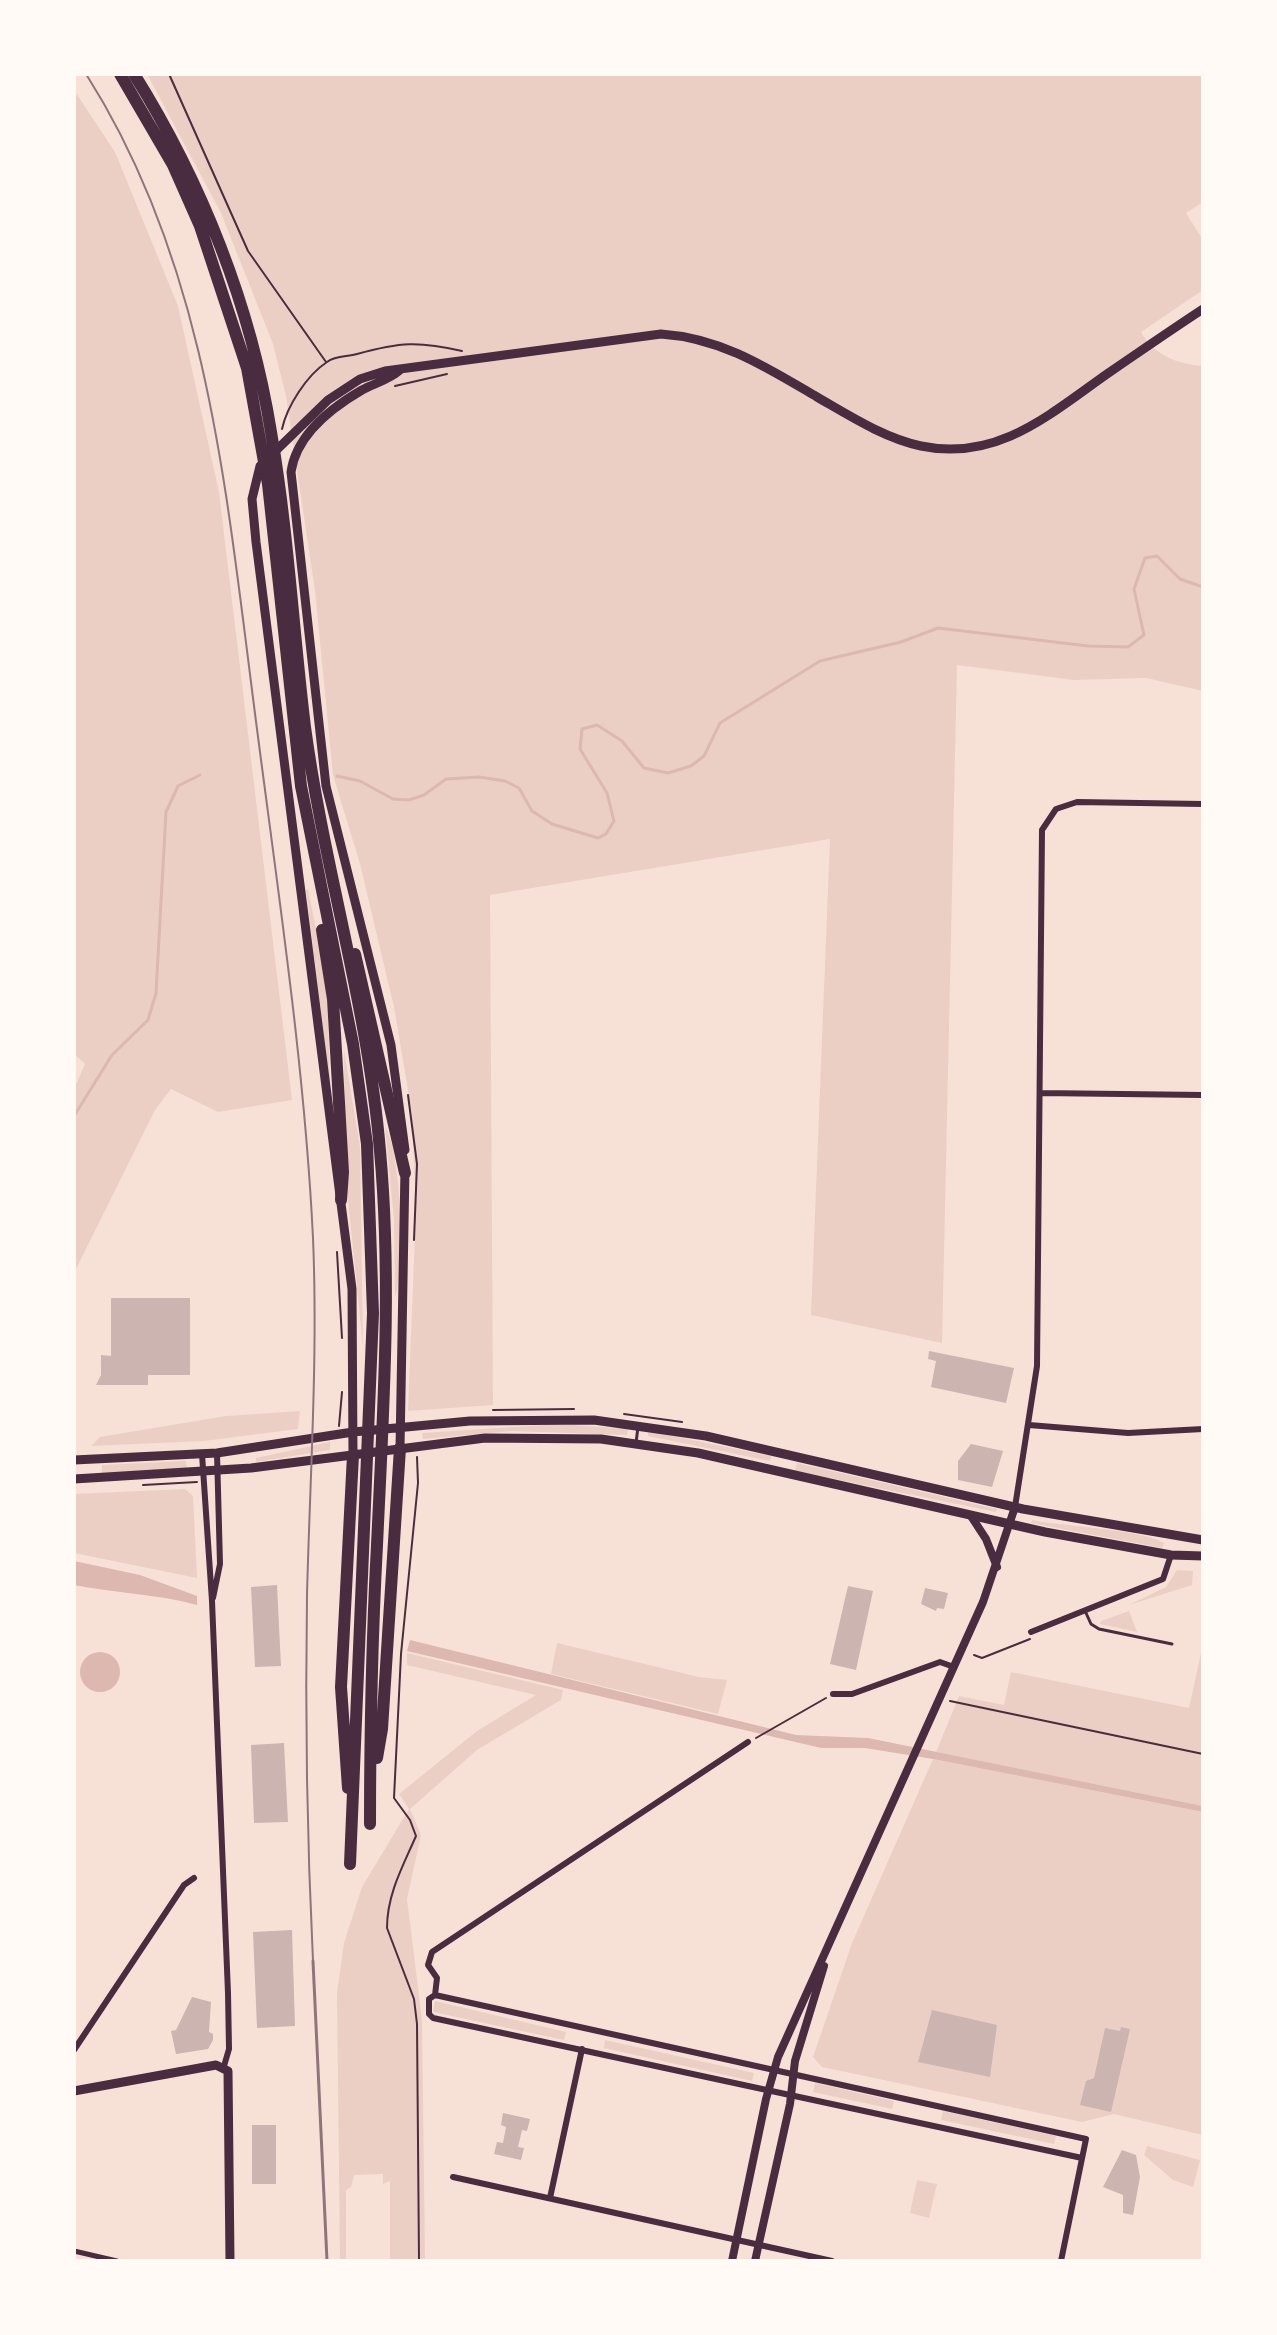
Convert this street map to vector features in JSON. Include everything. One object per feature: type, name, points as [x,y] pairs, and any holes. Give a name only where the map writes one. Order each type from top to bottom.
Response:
[{"type":"highway","points":[[120,74],[173,165],[215,265],[247,368],[271,432],[268,484],[306,816],[333,999],[343,1172],[341,1200]]},
{"type":"highway","points":[[134,74],[183,162],[222,250],[254,352],[278,474],[311,772],[366,1045],[380,1148],[386,1269],[370,1824]]},
{"type":"highway","points":[[306,816],[350,1031],[367,1144],[373,1256],[350,1864]]},
{"type":"highway","points":[[340,920],[360,969],[405,1173]]},
{"type":"highway","points":[[370,1796],[382,1729],[400,1448]]},
{"type":"highway","points":[[353,1455],[341,1725],[353,1823]]},
{"type":"main road","points":[[353,1455],[352,1289],[252,499],[260,466],[328,400],[360,379],[400,370],[661,334],[689,336],[738,352],[886,434],[920,446],[961,449],[1006,440],[1033,427],[1203,309]]},
{"type":"main road","points":[[400,370],[345,401],[314,428],[293,457],[291,472],[321,753],[337,835],[391,1045],[405,1173],[400,1448]]},
{"type":"main road","points":[[78,1460],[217,1453],[400,1426],[539,1418],[638,1424],[1015,1507],[1203,1540]]},
{"type":"main road","points":[[78,1479],[217,1472],[468,1439],[539,1436],[636,1443],[1011,1524],[1171,1555],[1203,1556]]},
{"type":"main road","points":[[1171,1555],[1173,1537]]},
{"type":"main road","points":[[74,2091],[224,2066],[230,2075],[230,2261]]},
{"type":"street","points":[[732,2261],[774,2070],[804,1994],[828,1953],[941,1699],[997,1568],[1015,1507],[1037,1366],[1042,830],[1056,809],[1090,802],[1203,804]]},
{"type":"street","points":[[1040,1093],[1203,1095]]},
{"type":"street","points":[[1029,1425],[1128,1433],[1203,1429]]},
{"type":"street","points":[[212,1601],[220,1564],[217,1453]]},
{"type":"street","points":[[202,1454],[212,1601],[229,2039],[224,2066]]},
{"type":"street","points":[[971,1516],[986,1539],[997,1568]]},
{"type":"street","points":[[1031,1632],[1163,1579],[1171,1555]]},
{"type":"street","points":[[833,1694],[852,1694],[940,1662],[954,1667]]},
{"type":"street","points":[[435,1995],[437,1978],[428,1965],[432,1952],[750,1741]]},
{"type":"street","points":[[74,2050],[184,1885],[194,1878]]},
{"type":"street","points":[[755,2261],[791,2094],[792,2074],[828,1953]]},
{"type":"street","points":[[1061,2261],[1086,2139],[435,1995],[429,1999],[428,2006],[433,2018],[769,2088],[1082,2158]]},
{"type":"street","points":[[550,2198],[582,2049]]},
{"type":"street","points":[[453,2177],[832,2261]]},
{"type":"street","points":[[74,2251],[117,2261]]},
{"type":"lane","points":[[636,1443],[638,1424]]},
{"type":"lane","points":[[779,1472],[783,1454]]},
{"type":"lane","points":[[78,1460],[78,1479]]},
{"type":"lane","points":[[1085,1611],[1091,1624],[1099,1629],[1172,1644]]},
{"type":"path","points":[[169,74],[248,251],[326,362]]},
{"type":"path","points":[[271,432],[326,362],[387,344],[430,342],[442,348]]},
{"type":"path","points":[[384,390],[454,370]]},
{"type":"path","points":[[340,1423],[342,1414]]},
{"type":"path","points":[[419,1458],[405,1606],[394,1798],[410,1820],[416,1836],[392,1890],[387,1928],[414,1999],[417,2024],[419,2261]]},
{"type":"path","points":[[974,1655],[982,1658],[1030,1641],[1031,1632]]},
{"type":"path","points":[[750,1741],[833,1694]]},
{"type":"path","points":[[941,1699],[1203,1754]]},
{"type":"shaded area","points":[[147,74],[1203,74],[1203,202],[1186,213],[1203,240],[1203,290],[1141,332],[1153,347],[1167,357],[1203,366],[1203,691],[1146,678],[1074,680],[957,665],[942,1343],[811,1315],[830,839],[490,895],[493,1405],[408,1411],[416,1208],[412,1114],[394,1007],[360,864],[333,775],[315,591],[286,396],[273,344],[221,213]]},
{"type":"shaded area","points":[[74,90],[115,152],[178,306],[219,492],[292,1100],[218,1112],[171,1089],[155,1110],[74,1273],[74,1089],[85,1064],[74,1054]]},
{"type":"shaded area","points":[[306,890],[327,985],[330,1085]]},
{"type":"shaded area","points":[[344,1050],[360,1147],[363,1347],[345,1170]]},
{"type":"shaded area","points":[[385,1127],[395,1159],[400,1211],[400,1263],[395,1297],[394,1220]]},
{"type":"shaded area","points":[[300,1411],[298,1429],[204,1441],[91,1446],[100,1437],[226,1416]]},
{"type":"shaded area","points":[[560,1424],[628,1429],[627,1435],[512,1431],[423,1439],[422,1433]]},
{"type":"shaded area","points":[[648,1431],[771,1456],[770,1461],[648,1436]]},
{"type":"shaded area","points":[[330,1442],[330,1450],[256,1462],[256,1458]]},
{"type":"shaded area","points":[[186,1461],[187,1469],[102,1473],[102,1465]]},
{"type":"shaded area","points":[[797,1463],[997,1509],[996,1512],[795,1471]]},
{"type":"shaded area","points":[[185,1489],[193,1496],[197,1578],[74,1553],[74,1494]]},
{"type":"shaded area","points":[[1032,1520],[1122,1532],[1164,1543],[1162,1548],[1031,1523]]},
{"type":"shaded area","points":[[74,1561],[140,1575],[197,1596],[197,1605],[74,1585]]},
{"type":"shaded area","points":[[1177,1570],[1193,1571],[1192,1585],[1129,1605],[1166,1587]]},
{"type":"shaded area","points":[[1129,1611],[1137,1632],[1100,1624],[1101,1621]]},
{"type":"shaded area","points":[[410,1640],[796,1735],[868,1738],[1203,1806],[1203,1812],[933,1759],[865,1748],[821,1748],[407,1651]]},
{"type":"shaded area","points":[[557,1643],[699,1677],[727,1680],[718,1714],[551,1674]]},
{"type":"shaded area","points":[[1203,1644],[1203,1806],[936,1752],[959,1696],[1004,1705],[1011,1672],[1189,1708]]},
{"type":"shaded area","points":[[100,1652],[114,1658],[120,1672],[114,1686],[100,1692],[86,1686],[80,1672],[86,1658]]},
{"type":"shaded area","points":[[407,1653],[563,1690],[561,1700],[477,1750],[410,1809],[421,1835],[407,1899],[422,2020],[425,2261],[390,2261],[390,2181],[383,2184],[383,2174],[354,2175],[351,2187],[346,2190],[346,2261],[340,2261],[337,1993],[344,1943],[362,1887],[409,1809],[399,1794],[477,1731],[536,1695],[407,1665]]},
{"type":"shaded area","points":[[933,1759],[1203,1812],[1203,2135],[1114,2114],[1082,2122],[822,2067],[813,2057],[852,1943]]},
{"type":"shaded area","points":[[435,2001],[566,2032],[564,2040],[433,2012]]},
{"type":"shaded area","points":[[605,2040],[754,2073],[752,2081],[604,2048]]},
{"type":"shaded area","points":[[815,2083],[894,2101],[892,2109],[813,2092]]},
{"type":"shaded area","points":[[943,2111],[1056,2136],[1054,2144],[941,2120]]},
{"type":"shaded area","points":[[1147,2146],[1200,2160],[1193,2187],[1173,2180],[1144,2155]]},
{"type":"shaded area","points":[[917,2180],[937,2184],[929,2218],[910,2213]]},
{"type":"building","points":[[111,1298],[190,1298],[190,1375],[148,1375],[148,1385],[96,1385],[101,1375],[101,1355],[111,1356]]},
{"type":"building","points":[[929,1351],[1014,1368],[1006,1403],[931,1387],[936,1361],[928,1359]]},
{"type":"building","points":[[971,1444],[1003,1451],[992,1487],[958,1480],[958,1461]]},
{"type":"building","points":[[277,1585],[281,1666],[255,1667],[251,1587]]},
{"type":"building","points":[[848,1586],[873,1591],[856,1670],[830,1664]]},
{"type":"building","points":[[925,1588],[948,1593],[944,1609],[937,1608],[936,1611],[921,1604]]},
{"type":"building","points":[[284,1743],[288,1822],[254,1823],[251,1745]]},
{"type":"building","points":[[292,1930],[295,2026],[257,2028],[253,1932]]},
{"type":"building","points":[[192,1997],[211,2002],[209,2032],[213,2034],[213,2040],[208,2049],[176,2054],[171,2031],[176,2030]]},
{"type":"building","points":[[932,2010],[997,2025],[990,2077],[918,2062]]},
{"type":"building","points":[[1121,2027],[1130,2029],[1111,2112],[1080,2105],[1086,2081],[1094,2078],[1105,2028],[1120,2031]]},
{"type":"building","points":[[503,2113],[530,2119],[527,2131],[522,2130],[518,2147],[524,2148],[521,2160],[494,2154],[497,2142],[503,2143],[506,2127],[501,2125]]},
{"type":"building","points":[[252,2125],[276,2125],[276,2184],[252,2184]]},
{"type":"building","points":[[1122,2150],[1136,2155],[1140,2177],[1133,2215],[1123,2213],[1123,2195],[1103,2187]]},
{"type":"waterway","points":[[337,776],[360,781],[393,799],[409,800],[424,795],[446,779],[479,777],[505,781],[519,788],[532,811],[552,824],[598,838],[606,834],[614,821],[607,793],[580,749],[582,729],[597,725],[622,741],[644,768],[668,773],[691,766],[704,756],[720,723],[820,661],[901,642],[938,628],[1088,646],[1128,647],[1144,635],[1134,589],[1145,558],[1157,556],[1180,579],[1203,587]]},
{"type":"waterway","points":[[74,1116],[112,1055],[148,1020],[156,993],[166,812],[178,786],[200,775]]},
{"type":"tram line","points":[[86,74],[126,144],[157,217],[183,292],[202,368],[230,524],[287,960],[303,1099],[313,1238],[314,1372],[306,1686],[313,1961]]},
{"type":"railway","points":[[313,1961],[327,2261]]}]
